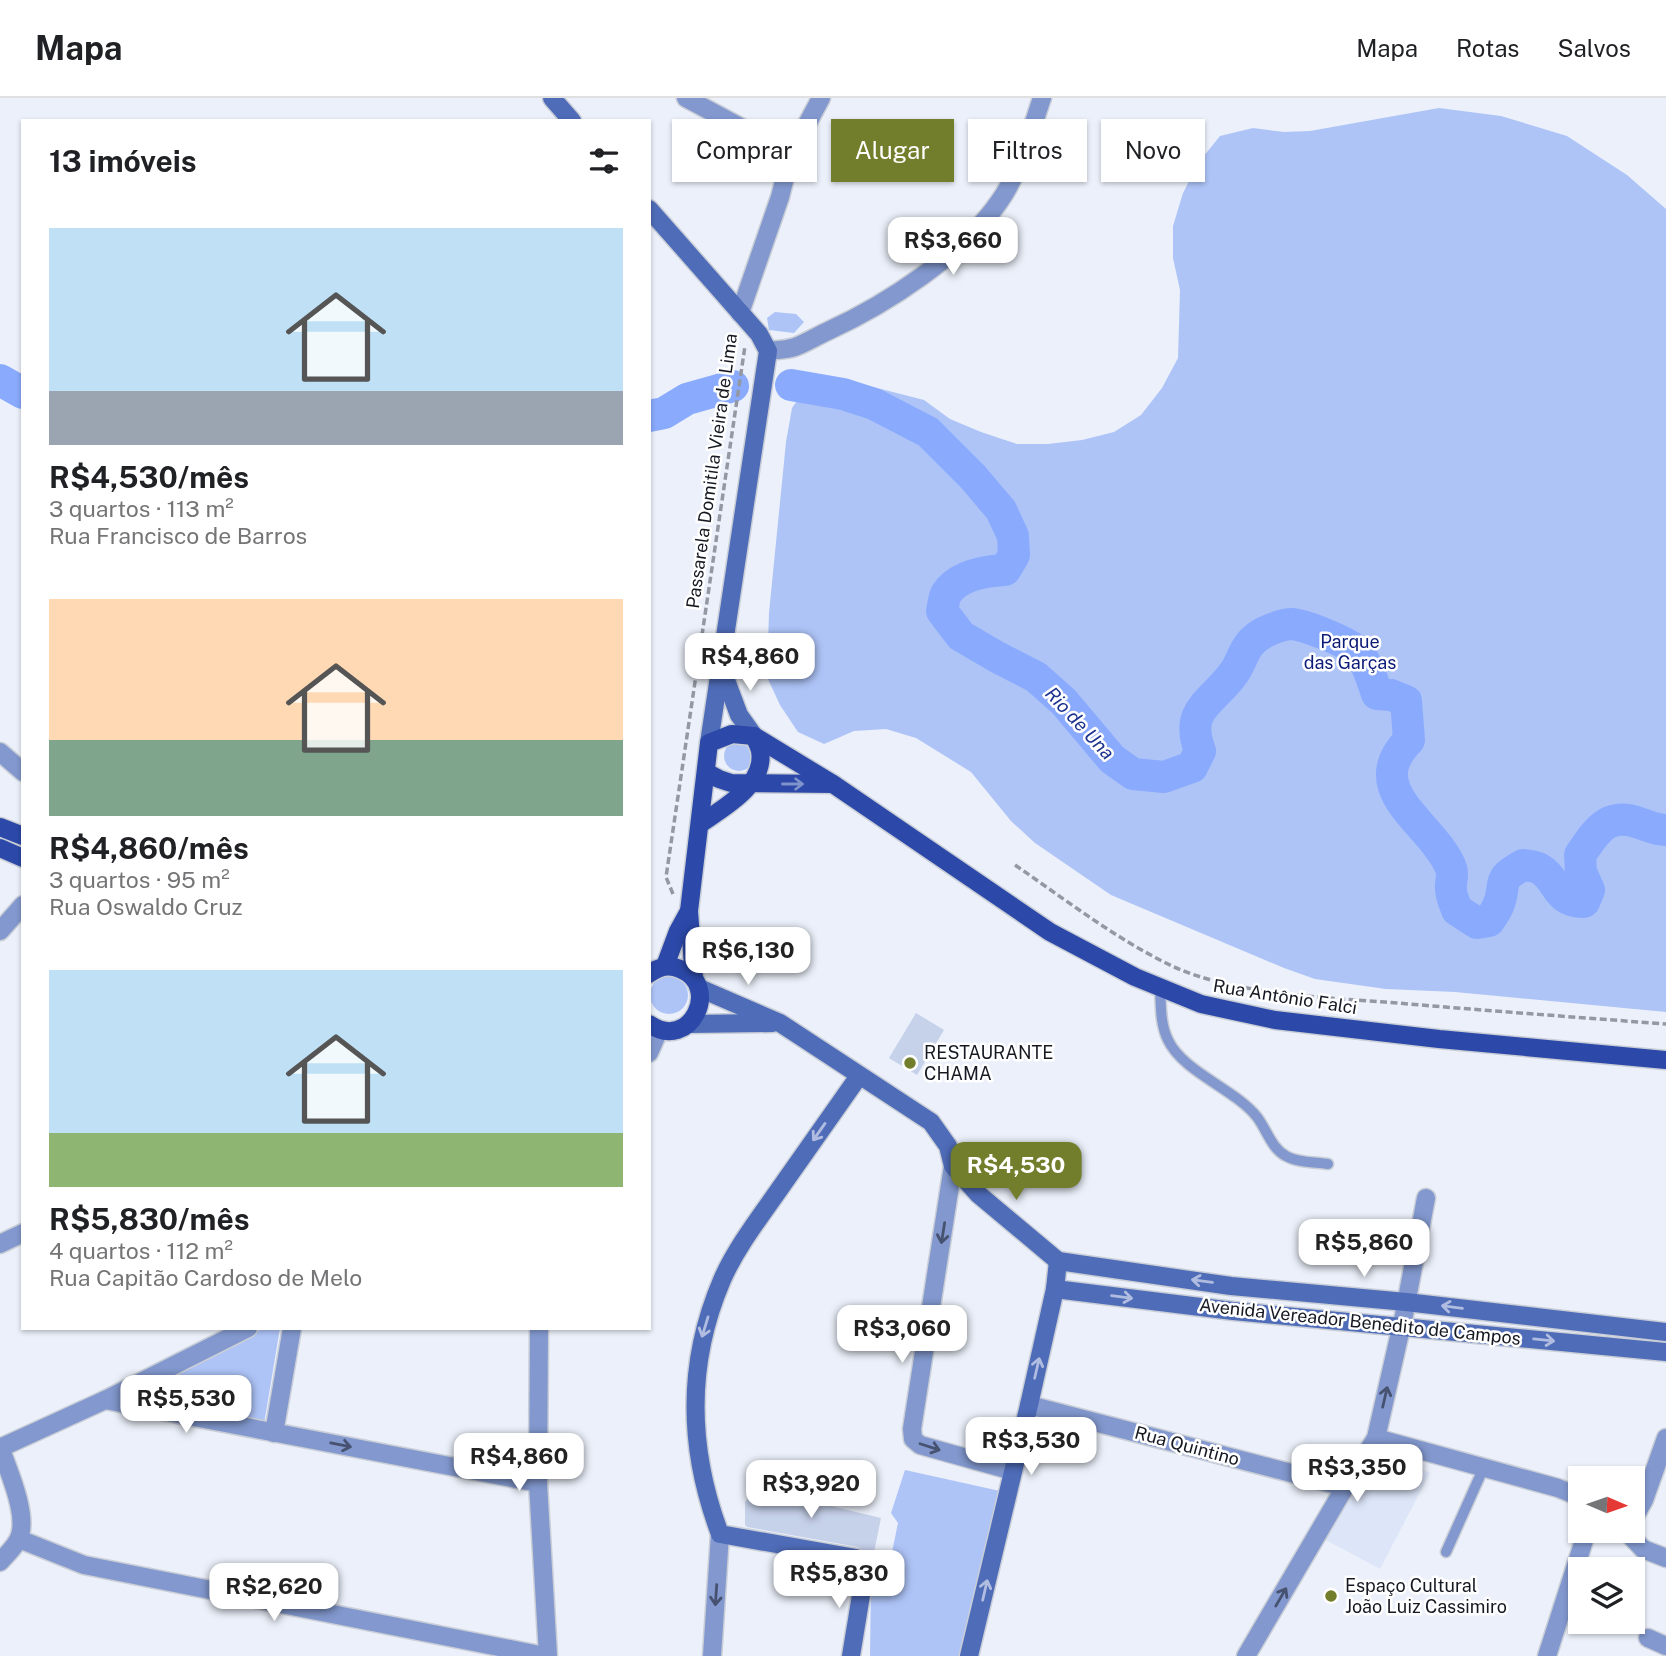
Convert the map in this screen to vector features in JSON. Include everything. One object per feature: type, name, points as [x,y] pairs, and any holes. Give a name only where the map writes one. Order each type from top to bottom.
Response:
[{"type":"main road","points":[[552,98],[570,119]]},
{"type":"main road","points":[[651,211],[759,334],[768,351],[720,664],[689,908],[699,1008],[689,1024]]},
{"type":"main road","points":[[700,824],[740,796],[759,767],[760,752],[754,736],[733,701],[720,664]]},
{"type":"main road","points":[[709,744],[732,734],[754,736]]},
{"type":"main road","name":"Rua Antônio Falci","points":[[754,736],[833,784],[1050,932],[1135,977],[1201,1004],[1275,1020],[1439,1039],[1666,1060]]},
{"type":"main road","points":[[706,772],[731,783],[833,784]]},
{"type":"main road","points":[[0,827],[21,835]]},
{"type":"main road","points":[[0,848],[21,857]]},
{"type":"main road","points":[[655,969],[689,908]]},
{"type":"main road","points":[[655,969],[676,967],[697,984],[780,1023],[931,1122],[948,1146],[953,1166],[986,1201],[1058,1261],[1055,1289],[1029,1405],[969,1656]]},
{"type":"main road","points":[[654,1027],[675,1031],[689,1024],[780,1023]]},
{"type":"main road","points":[[851,1656],[866,1571],[863,1562],[720,1534],[708,1502],[699,1463],[695,1420],[696,1381],[702,1334],[723,1278],[747,1237],[859,1076]]},
{"type":"main road","name":"Avenida Vereador Benedito de Campos","points":[[1058,1261],[1231,1286],[1406,1302],[1666,1332]]},
{"type":"main road","points":[[1231,1286],[1233,1311]]},
{"type":"main road","name":"Avenida Vereador Benedito de Campos","points":[[1055,1289],[1233,1311],[1666,1352]]},
{"type":"street","points":[[686,98],[726,119]]},
{"type":"street","points":[[810,119],[821,98]]},
{"type":"street","points":[[768,351],[794,347],[851,321],[884,303],[940,262],[998,204],[1014,179],[1042,98]]},
{"type":"street","points":[[744,317],[784,182]]},
{"type":"street","points":[[0,752],[21,770]]},
{"type":"street","points":[[0,931],[21,907]]},
{"type":"street","points":[[953,1166],[912,1429],[913,1439],[920,1445],[1013,1471]]},
{"type":"street","points":[[1246,1656],[1376,1438],[1426,1198]]},
{"type":"street","points":[[0,1244],[21,1234]]},
{"type":"street","points":[[0,1562],[19,1539],[22,1522],[16,1493],[0,1448],[105,1400],[244,1330]]},
{"type":"street","points":[[274,1433],[292,1330]]},
{"type":"street","points":[[19,1539],[84,1565],[547,1656],[538,1483],[540,1330]]},
{"type":"street","points":[[105,1400],[538,1483]]},
{"type":"street","name":"Rua Quintino","points":[[1029,1405],[1345,1487]]},
{"type":"street","points":[[1376,1438],[1568,1492]]},
{"type":"street","points":[[1645,1497],[1666,1438]]},
{"type":"street","points":[[712,1656],[720,1534]]},
{"type":"street","points":[[1547,1656],[1583,1544]]},
{"type":"street","points":[[1638,1544],[1643,1549],[1666,1558]]},
{"type":"street","points":[[1648,1638],[1666,1646]]},
{"type":"lane","points":[[1160,987],[1161,1015],[1168,1041],[1192,1068],[1242,1102],[1258,1118],[1273,1144],[1286,1157],[1328,1164]]},
{"type":"lane","points":[[1446,1552],[1484,1467]]},
{"type":"path","name":"Passarela Domitila Vieira de Lima","points":[[689,908],[675,896],[667,885],[666,877],[744,317]]},
{"type":"path","points":[[1015,865],[1125,939],[1173,966],[1208,978],[1272,993],[1666,1024]]},
{"type":"shaded area","points":[[1376,1448],[1430,1473],[1380,1569],[1324,1539]]},
{"type":"green space","name":"Parque das Garças","points":[[1439,108],[1501,116],[1567,136],[1627,175],[1666,209],[1666,1012],[1455,992],[1386,989],[1315,979],[1284,968],[1111,895],[1035,843],[1011,821],[971,772],[916,738],[886,729],[854,731],[824,744],[798,732],[780,705],[767,677],[769,613],[786,442],[792,408],[814,376],[846,380],[924,400],[950,419],[1017,444],[1082,440],[1114,432],[1141,415],[1162,388],[1178,358],[1180,290],[1173,258],[1173,226],[1189,182],[1205,182],[1205,155],[1220,136],[1253,128],[1284,132],[1310,131]]},
{"type":"green space","points":[[775,312],[796,314],[804,322],[794,333],[769,330],[767,318]]},
{"type":"green space","points":[[739,741],[750,745],[754,756],[750,767],[739,771],[728,767],[724,756],[728,745]]},
{"type":"green space","points":[[662,977],[676,977],[687,988],[687,1002],[676,1013],[662,1013],[651,1002],[651,988]]},
{"type":"green space","points":[[260,1330],[280,1330],[264,1424],[145,1400],[144,1388]]},
{"type":"green space","points":[[905,1470],[1000,1491],[964,1656],[870,1656],[871,1584],[885,1586],[898,1523],[891,1513]]},
{"type":"building","points":[[916,1013],[944,1030],[917,1075],[889,1058]]},
{"type":"building","points":[[756,1488],[881,1518],[873,1557],[858,1547],[747,1527],[745,1502]]},
{"type":"waterway","name":"Rio de Una","points":[[0,380],[21,392]]},
{"type":"waterway","name":"Rio de Una","points":[[791,385],[843,394],[874,404],[928,432],[973,477],[1001,510],[1013,536],[1014,555],[1005,570],[981,573],[958,582],[946,594],[942,611],[961,636],[1036,677],[1064,702],[1112,759],[1133,774],[1164,777],[1192,767],[1200,751],[1195,725],[1203,708],[1233,674],[1252,641],[1268,631],[1291,624],[1325,634],[1356,650],[1366,665],[1377,694],[1391,695],[1406,701],[1409,740],[1396,758],[1392,775],[1396,791],[1404,806],[1442,852],[1451,868],[1451,892],[1457,910],[1477,923],[1489,921],[1501,898],[1503,882],[1523,865],[1536,867],[1546,874],[1562,894],[1575,901],[1584,902],[1589,890],[1581,872],[1580,855],[1597,832],[1610,822],[1628,820],[1666,830]]},
{"type":"waterway","name":"Rio de Una","points":[[651,416],[664,413],[687,399],[733,386]]},
{"type":"place","name":"RESTAURANTE CHAMA","points":[[910,1063]]},
{"type":"place","name":"Espaço Cultural João Luiz Cassimiro","points":[[1331,1596]]}]
